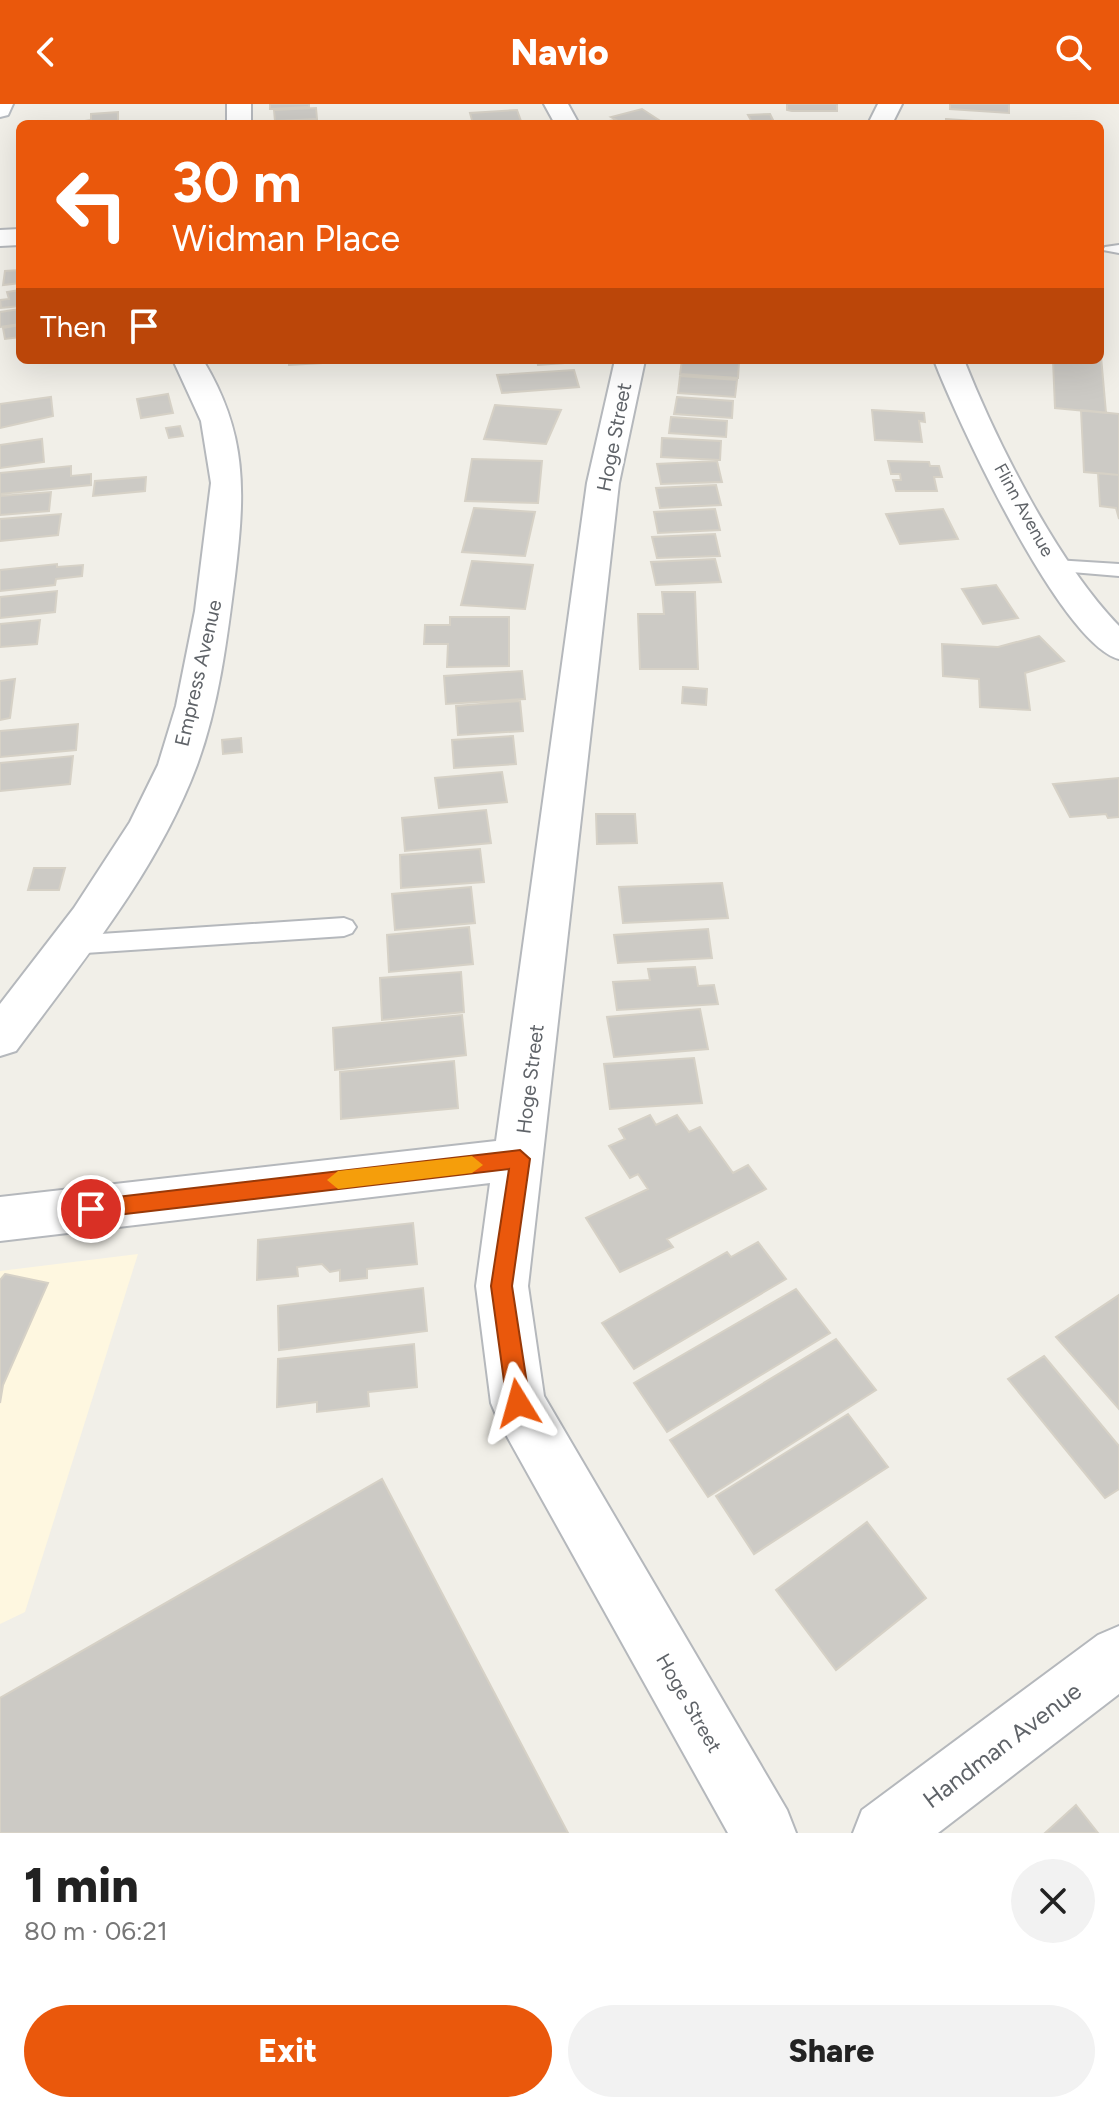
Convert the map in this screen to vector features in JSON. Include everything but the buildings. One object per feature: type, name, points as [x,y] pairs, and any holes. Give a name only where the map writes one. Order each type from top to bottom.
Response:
[{"type":"street","name":"Empress Avenue","points":[[0,1038],[70,945],[133,850],[166,791],[187,734],[215,602],[225,517],[226,462],[204,384],[191,364]]},
{"type":"street","name":"Hoge Street","points":[[629,364],[603,483],[502,1286],[518,1403],[764,1833]]},
{"type":"street","name":"Flinn Avenue","points":[[951,364],[1002,471],[1055,566],[1094,623],[1119,647]]},
{"type":"street","points":[[0,1219],[520,1159]]},
{"type":"street","name":"Handman Avenue","points":[[885,1833],[1119,1656]]},
{"type":"lane","points":[[1055,566],[1119,570]]},
{"type":"lane","points":[[70,945],[344,927]]},
{"type":"shaded area","points":[[138,1254],[25,1612],[0,1624],[0,1271]]},
{"type":"slow traffic","points":[[338,1180],[472,1165]]},
{"type":"route","points":[[91,1209],[520,1159],[502,1286],[518,1403]]}]
